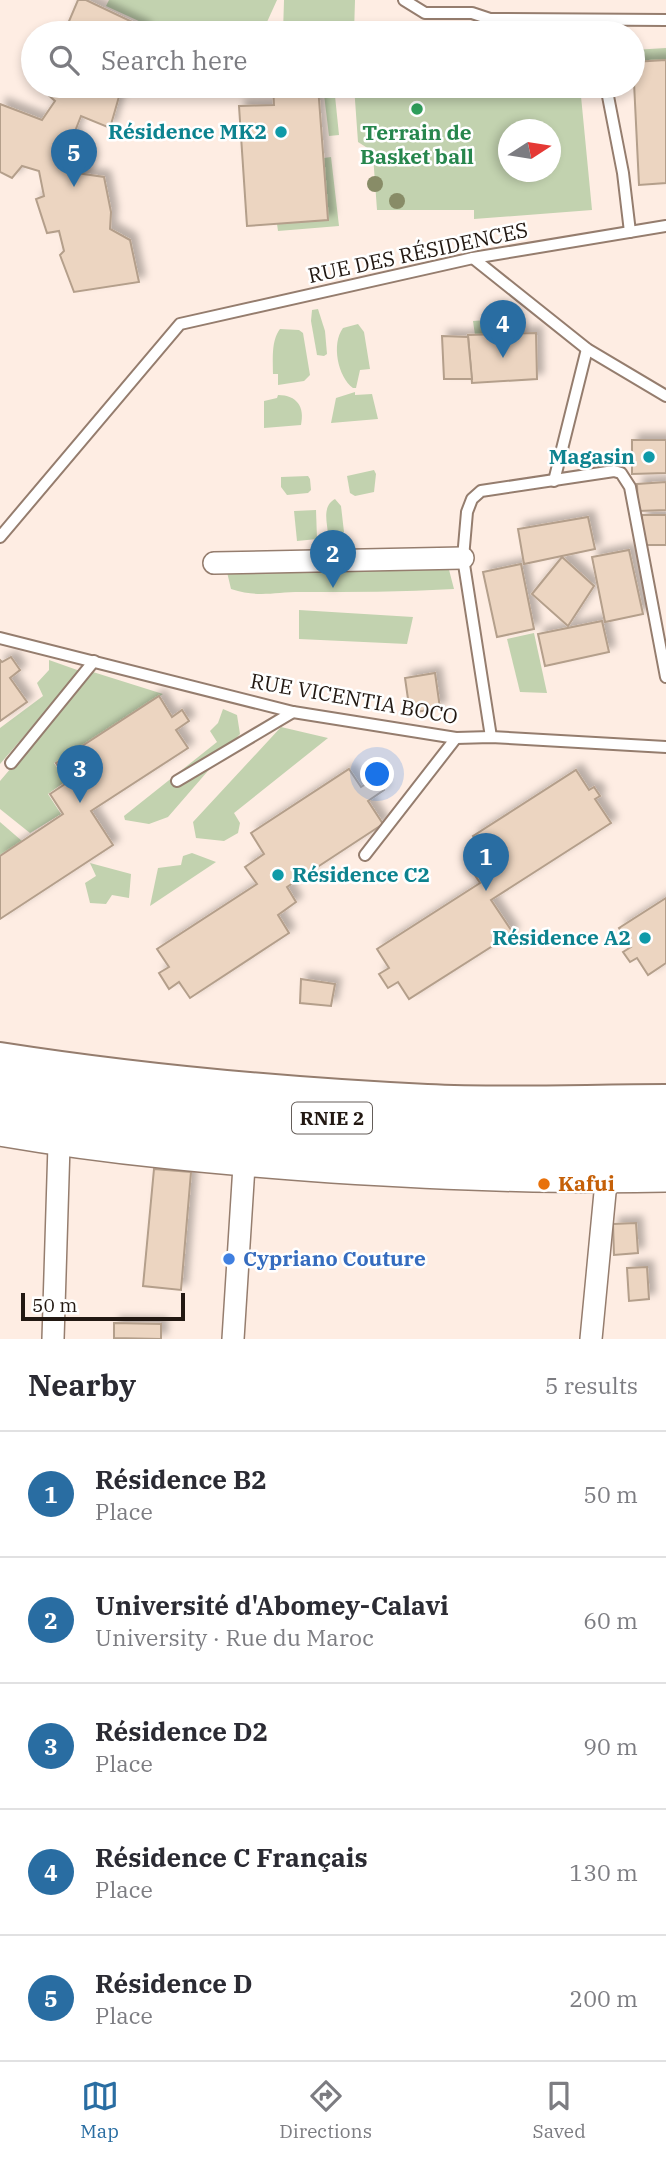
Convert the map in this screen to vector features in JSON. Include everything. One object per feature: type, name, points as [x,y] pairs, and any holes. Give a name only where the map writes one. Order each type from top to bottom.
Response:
[{"type":"highway","name":"RNIE 2","points":[[0,1080],[87,1094],[267,1115],[566,1126],[666,1125]]},
{"type":"highway","name":"RNIE 2","points":[[0,1114],[255,1145],[426,1153],[666,1156]]},
{"type":"street","points":[[214,563],[463,558]]},
{"type":"street","points":[[0,1057],[105,1073],[430,1099],[666,1099]]},
{"type":"street","points":[[0,1135],[59,1145],[244,1166],[424,1178],[666,1181]]},
{"type":"street","points":[[53,1339],[59,1145]]},
{"type":"street","points":[[233,1339],[244,1166]]},
{"type":"street","points":[[591,1339],[606,1182]]},
{"type":"lane","points":[[404,0],[425,13],[472,13],[490,19],[666,20]]},
{"type":"lane","points":[[608,98],[631,232]]},
{"type":"lane","name":"RUE DES RÉSIDENCES","points":[[0,537],[180,324],[473,258],[666,226]]},
{"type":"lane","points":[[473,258],[587,349],[666,396]]},
{"type":"lane","points":[[554,481],[587,349]]},
{"type":"lane","points":[[491,737],[463,558],[467,512],[472,499],[481,491],[614,471],[621,473],[630,487],[666,677]]},
{"type":"lane","name":"RUE VICENTIA BOCO","points":[[0,638],[293,712],[456,738],[491,737],[666,747]]},
{"type":"lane","points":[[10,763],[94,661]]},
{"type":"lane","points":[[177,780],[293,712]]},
{"type":"lane","points":[[365,855],[456,738]]},
{"type":"green space","points":[[109,0],[277,0],[267,21],[139,21],[106,6]]},
{"type":"green space","points":[[284,0],[355,0],[354,21],[283,21]]},
{"type":"green space","points":[[666,48],[666,60],[645,61],[645,49]]},
{"type":"green space","points":[[324,98],[335,98],[339,135],[329,136]]},
{"type":"green space","points":[[355,98],[581,98],[592,210],[474,219],[474,210],[377,210],[373,155],[358,142]]},
{"type":"green space","points":[[331,157],[339,226],[278,231],[277,224],[328,220],[324,158]]},
{"type":"green space","points":[[318,309],[325,331],[327,354],[324,356],[317,355],[311,321],[312,310]]},
{"type":"green space","points":[[501,319],[501,334],[475,335],[473,321]]},
{"type":"green space","points":[[358,324],[364,332],[370,369],[360,370],[356,388],[353,388],[340,368],[337,343],[343,328]]},
{"type":"green space","points":[[280,329],[299,330],[303,333],[310,375],[304,381],[278,385],[278,374],[273,374],[273,356],[275,339]]},
{"type":"green space","points":[[355,392],[355,395],[372,394],[378,419],[331,423],[336,398]]},
{"type":"green space","points":[[278,395],[290,397],[298,403],[302,413],[301,425],[264,428],[264,401],[277,398]]},
{"type":"green space","points":[[374,470],[374,492],[355,496],[350,493],[347,476]]},
{"type":"green space","points":[[308,476],[311,490],[308,493],[287,495],[281,487],[281,477]]},
{"type":"green space","points":[[335,499],[341,506],[344,532],[335,536],[328,534],[326,515],[328,506]]},
{"type":"green space","points":[[316,510],[317,539],[297,541],[294,511]]},
{"type":"green space","points":[[447,562],[454,589],[258,594],[231,589],[227,572]]},
{"type":"green space","points":[[299,610],[413,617],[407,644],[299,639]]},
{"type":"green space","points":[[534,633],[547,693],[520,692],[507,639]]},
{"type":"green space","points":[[49,660],[80,671],[0,764],[0,728],[43,696],[37,683],[49,670]]},
{"type":"green space","points":[[93,672],[163,694],[54,763],[66,781],[48,794],[61,814],[30,833],[0,809],[0,781]]},
{"type":"green space","points":[[223,709],[237,715],[240,734],[168,817],[149,824],[125,820],[124,816],[217,742],[210,731],[218,723]]},
{"type":"green space","points":[[281,727],[328,738],[234,813],[240,823],[238,833],[224,841],[196,838],[193,822]]},
{"type":"green space","points":[[0,822],[22,841],[0,855]]},
{"type":"green space","points":[[192,853],[216,862],[150,906],[158,868],[181,865],[183,856]]},
{"type":"green space","points":[[90,863],[131,874],[129,898],[112,895],[106,904],[90,903],[85,883],[96,876]]},
{"type":"building","points":[[78,0],[86,0],[130,21],[69,21]]},
{"type":"building","points":[[666,60],[666,183],[639,185],[635,98],[645,98],[645,61]]},
{"type":"building","points":[[52,98],[119,98],[110,128],[81,116],[70,144],[77,173],[104,177],[111,212],[110,229],[130,240],[139,282],[74,292],[60,255],[64,251],[59,231],[47,233],[36,199],[44,196],[39,171],[22,166],[12,178],[0,172],[0,104],[42,120],[55,101]]},
{"type":"building","name":"Résidence MK2","points":[[274,98],[319,98],[328,220],[247,226],[239,106],[274,105]]},
{"type":"building","points":[[536,333],[537,379],[472,383],[468,335]]},
{"type":"building","points":[[442,336],[468,337],[472,379],[444,379]]},
{"type":"building","name":"Magasin","points":[[632,440],[666,440],[666,473],[632,474]]},
{"type":"building","points":[[666,482],[666,510],[638,511],[637,484]]},
{"type":"building","points":[[642,515],[666,515],[666,545],[643,545]]},
{"type":"building","points":[[588,517],[595,549],[524,564],[518,529]]},
{"type":"building","points":[[629,550],[643,614],[605,622],[592,557]]},
{"type":"building","points":[[562,557],[594,586],[568,626],[532,594]]},
{"type":"building","points":[[521,564],[534,629],[497,637],[483,572]]},
{"type":"building","points":[[602,621],[609,652],[545,666],[538,634]]},
{"type":"building","points":[[11,657],[20,670],[10,678],[27,702],[0,721],[0,660],[2,662]]},
{"type":"building","points":[[435,673],[440,708],[410,713],[405,678]]},
{"type":"building","points":[[159,696],[172,717],[182,710],[189,721],[176,730],[188,748],[91,811],[113,845],[0,919],[0,856],[63,814],[50,794],[68,782],[56,763]]},
{"type":"building","name":"Résidence C2","points":[[349,769],[361,787],[376,778],[384,790],[368,801],[383,824],[287,887],[296,902],[278,915],[289,933],[190,998],[179,982],[169,989],[159,973],[169,967],[157,949],[257,884],[245,867],[264,854],[251,833]]},
{"type":"building","points":[[576,770],[589,790],[594,787],[600,796],[595,799],[611,823],[491,900],[513,933],[409,999],[398,982],[388,988],[379,974],[389,968],[377,949],[480,883],[465,860],[482,850],[473,836]]},
{"type":"building","name":"Résidence A2","points":[[666,898],[666,963],[648,975],[637,958],[630,962],[623,952],[631,947],[619,928]]},
{"type":"building","points":[[301,979],[335,984],[331,1006],[300,1003]]},
{"type":"building","points":[[154,1169],[191,1172],[181,1290],[143,1286]]},
{"type":"building","points":[[636,1223],[638,1253],[614,1255],[613,1224]]},
{"type":"building","points":[[647,1267],[649,1299],[629,1301],[627,1268]]},
{"type":"building","points":[[114,1323],[161,1324],[161,1339],[114,1338]]},
{"type":"place","name":"Terrain de Basket ball","points":[[417,109]]},
{"type":"place","name":"Résidence MK2","points":[[281,132]]},
{"type":"place","name":"Résidence D","points":[[74,187]]},
{"type":"place","name":"Résidence C Français","points":[[503,358]]},
{"type":"place","name":"Magasin","points":[[649,457]]},
{"type":"place","name":"Université d'Abomey-Calavi","points":[[333,588]]},
{"type":"place","name":"Résidence D2","points":[[80,803]]},
{"type":"place","name":"Résidence C2","points":[[278,875]]},
{"type":"place","name":"Résidence B2","points":[[486,891]]},
{"type":"place","name":"Résidence A2","points":[[645,938]]},
{"type":"place","name":"Kafui","points":[[544,1184]]},
{"type":"place","name":"Cypriano Couture","points":[[229,1259]]}]
